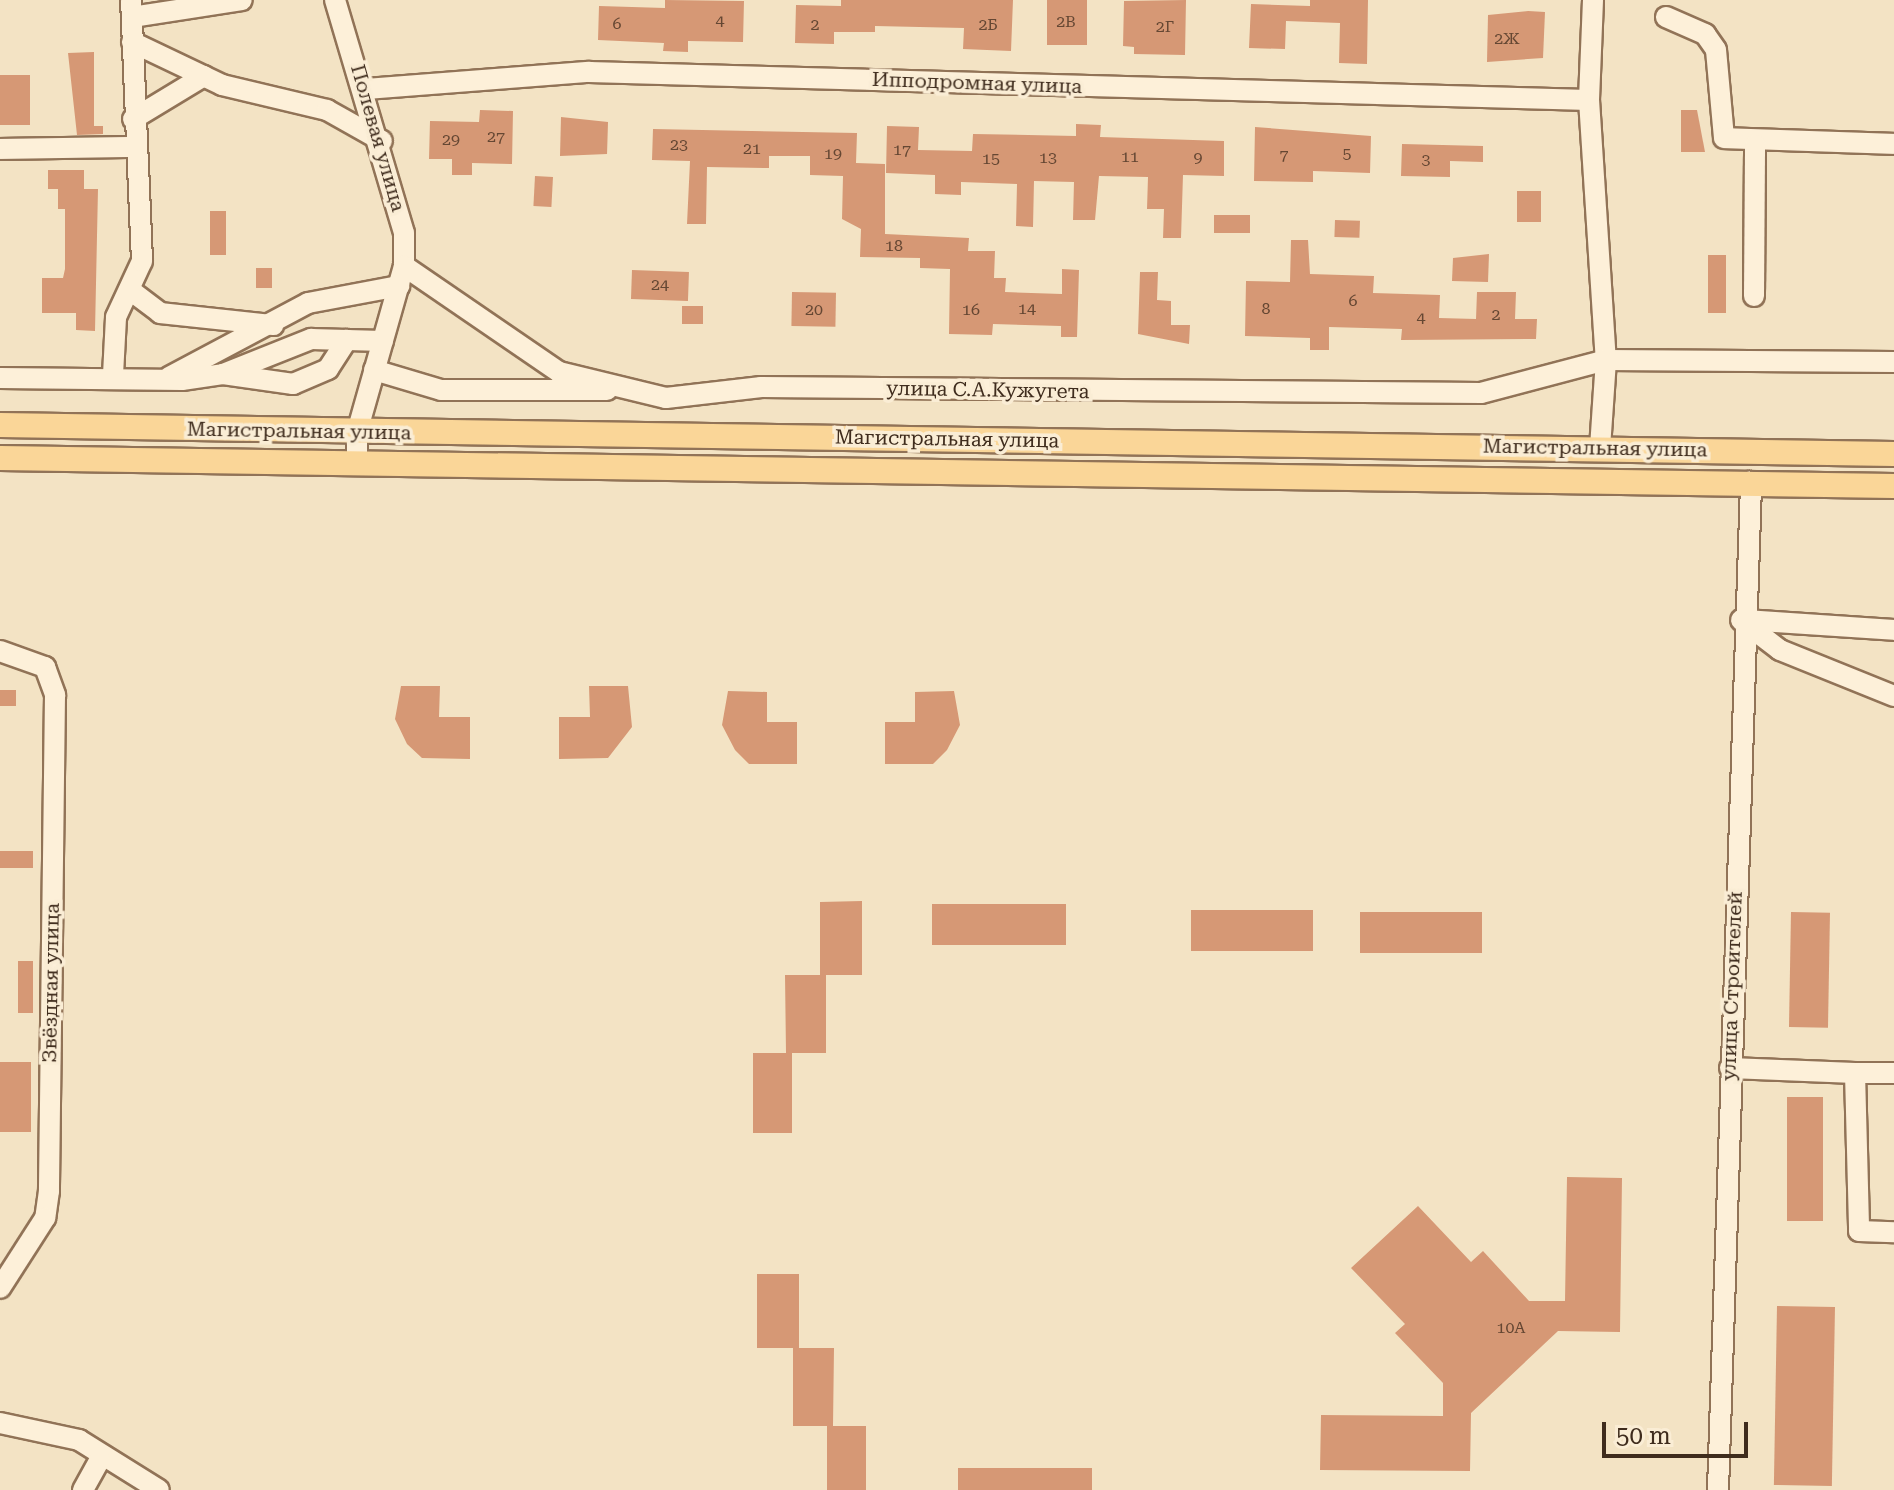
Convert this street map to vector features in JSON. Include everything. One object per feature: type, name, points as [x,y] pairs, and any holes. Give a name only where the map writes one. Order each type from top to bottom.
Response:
[{"type":"main road","name":"Магистральная улица","points":[[0,425],[1894,454]]},
{"type":"main road","name":"Магистральная улица","points":[[0,458],[1894,486]]},
{"type":"street","points":[[113,375],[116,317],[142,261],[134,147],[132,8],[242,0]]},
{"type":"street","name":"Полевая улица","points":[[335,0],[401,204],[401,276],[357,432],[357,465]]},
{"type":"street","points":[[1593,0],[1589,100],[1606,360],[1600,448]]},
{"type":"street","points":[[1666,17],[1705,34],[1716,50],[1719,132],[1732,142],[1755,145],[1894,144]]},
{"type":"street","points":[[132,42],[204,76],[327,110],[382,141]]},
{"type":"street","name":"Ипподромная улица","points":[[366,89],[589,72],[1589,100]]},
{"type":"street","points":[[133,119],[204,76]]},
{"type":"street","points":[[1754,296],[1755,145]]},
{"type":"street","points":[[0,149],[134,147]]},
{"type":"street","points":[[165,379],[277,326],[308,303],[401,276]]},
{"type":"street","name":"улица С.А.Кужугета","points":[[401,276],[559,372],[666,398],[761,387],[1481,393],[1606,360],[1894,362]]},
{"type":"street","points":[[130,290],[160,313],[277,326],[311,339],[383,341]]},
{"type":"street","points":[[223,374],[311,339]]},
{"type":"street","points":[[0,378],[113,375],[165,379],[223,374],[293,384],[328,369],[347,340]]},
{"type":"street","points":[[374,370],[441,390],[629,388]]},
{"type":"street","name":"улица Строителей","points":[[1718,1490],[1741,620],[1751,482]]},
{"type":"street","points":[[1741,620],[1894,630]]},
{"type":"street","points":[[1741,620],[1780,650],[1894,696]]},
{"type":"street","name":"Звёздная улица","points":[[0,651],[45,667],[55,695],[49,1191],[45,1218],[0,1288]]},
{"type":"street","points":[[1730,1068],[1894,1073]]},
{"type":"street","points":[[1855,1073],[1859,1231],[1894,1232]]},
{"type":"street","points":[[0,1423],[79,1440],[100,1459],[159,1490]]},
{"type":"street","points":[[83,1490],[100,1459]]},
{"type":"building","points":[[665,0],[744,1],[743,42],[688,41],[688,52],[663,51],[664,43],[598,40],[599,6],[665,8]]},
{"type":"building","points":[[841,0],[1013,0],[1011,51],[963,49],[964,28],[875,26],[875,32],[834,32],[834,44],[795,43],[796,5],[841,6]]},
{"type":"building","points":[[1047,0],[1087,0],[1087,45],[1047,45]]},
{"type":"building","points":[[1186,0],[1185,55],[1134,54],[1134,47],[1123,46],[1124,1]]},
{"type":"building","points":[[1310,0],[1368,0],[1367,64],[1339,63],[1340,23],[1286,21],[1285,49],[1249,48],[1251,4],[1310,6]]},
{"type":"building","points":[[1545,12],[1543,58],[1487,62],[1488,15]]},
{"type":"building","points":[[94,52],[94,126],[103,126],[103,134],[77,135],[68,53]]},
{"type":"building","points":[[0,75],[30,75],[30,125],[0,125]]},
{"type":"building","points":[[480,110],[513,111],[512,164],[472,163],[472,175],[452,175],[452,159],[429,159],[430,121],[479,122]]},
{"type":"building","points":[[1681,110],[1697,110],[1705,152],[1681,152]]},
{"type":"building","points":[[561,117],[608,122],[607,154],[560,156]]},
{"type":"building","points":[[1076,124],[1101,125],[1100,137],[1224,141],[1224,176],[1183,175],[1181,238],[1163,238],[1164,209],[1147,209],[1148,177],[1099,176],[1095,220],[1073,220],[1074,182],[1034,181],[1033,227],[1016,226],[1017,184],[961,182],[961,195],[935,194],[935,175],[886,173],[887,126],[919,127],[918,150],[972,151],[973,134],[1076,136]]},
{"type":"building","points":[[1255,127],[1371,136],[1370,173],[1313,171],[1313,182],[1254,181]]},
{"type":"building","points":[[653,129],[857,133],[856,163],[885,164],[885,234],[969,238],[968,251],[995,251],[994,278],[1006,278],[1005,292],[1062,294],[1062,269],[1079,270],[1077,337],[1061,337],[1061,326],[993,324],[992,335],[949,334],[950,269],[920,268],[920,258],[860,257],[861,229],[842,219],[843,176],[810,175],[810,156],[769,156],[769,168],[707,167],[706,224],[687,224],[690,161],[652,160]]},
{"type":"building","points":[[1402,144],[1483,146],[1483,162],[1450,161],[1450,177],[1401,176]]},
{"type":"building","points":[[48,170],[84,170],[84,189],[98,189],[95,331],[76,330],[76,313],[42,313],[42,278],[63,278],[65,269],[65,209],[58,209],[58,189],[48,189]]},
{"type":"building","points":[[535,176],[553,177],[551,207],[533,206]]},
{"type":"building","points":[[1517,191],[1541,191],[1541,222],[1517,222]]},
{"type":"building","points":[[210,211],[226,211],[226,255],[210,255]]},
{"type":"building","points":[[1214,215],[1250,215],[1250,233],[1214,233]]},
{"type":"building","points":[[1335,220],[1360,221],[1359,238],[1334,237]]},
{"type":"building","points":[[1291,240],[1308,240],[1310,274],[1374,276],[1373,293],[1440,295],[1439,318],[1476,319],[1477,292],[1516,292],[1515,319],[1537,319],[1536,339],[1401,340],[1402,329],[1329,327],[1329,350],[1310,350],[1310,338],[1245,336],[1246,281],[1290,282]]},
{"type":"building","points":[[1489,254],[1488,282],[1452,281],[1453,258]]},
{"type":"building","points":[[1708,255],[1726,255],[1726,313],[1708,313]]},
{"type":"building","points":[[256,268],[272,268],[272,288],[256,288]]},
{"type":"building","points":[[632,270],[689,272],[688,301],[631,299]]},
{"type":"building","points":[[1140,272],[1158,272],[1157,300],[1171,301],[1171,325],[1190,325],[1189,344],[1138,334]]},
{"type":"building","points":[[792,292],[836,293],[835,327],[791,326]]},
{"type":"building","points":[[682,306],[703,306],[703,324],[682,324]]},
{"type":"building","points":[[401,686],[440,686],[439,717],[470,717],[470,759],[422,758],[407,744],[395,719]]},
{"type":"building","points":[[589,686],[628,686],[632,727],[608,758],[559,759],[559,717],[590,717]]},
{"type":"building","points":[[0,690],[16,690],[16,706],[0,706]]},
{"type":"building","points":[[728,691],[767,692],[767,722],[797,722],[797,764],[749,764],[735,750],[722,725]]},
{"type":"building","points":[[954,691],[960,725],[947,750],[933,764],[885,764],[885,722],[915,722],[915,692]]},
{"type":"building","points":[[0,851],[33,851],[33,868],[0,868]]},
{"type":"building","points":[[862,901],[862,975],[826,975],[826,1053],[792,1053],[792,1133],[753,1133],[753,1053],[786,1053],[785,975],[820,975],[820,902]]},
{"type":"building","points":[[932,904],[1066,904],[1066,945],[932,945]]},
{"type":"building","points":[[1191,910],[1313,910],[1313,951],[1191,951]]},
{"type":"building","points":[[1360,912],[1482,912],[1482,953],[1360,953]]},
{"type":"building","points":[[1791,912],[1830,913],[1828,1028],[1789,1027]]},
{"type":"building","points":[[18,961],[33,961],[33,1013],[18,1013]]},
{"type":"building","points":[[0,1062],[31,1062],[31,1132],[0,1132]]},
{"type":"building","points":[[1787,1097],[1823,1097],[1823,1221],[1787,1221]]},
{"type":"building","points":[[1567,1177],[1622,1178],[1620,1332],[1558,1331],[1471,1413],[1470,1471],[1320,1470],[1321,1415],[1443,1416],[1443,1383],[1395,1333],[1405,1324],[1351,1268],[1418,1206],[1471,1262],[1483,1251],[1529,1301],[1565,1301]]},
{"type":"building","points":[[757,1274],[799,1274],[799,1348],[834,1348],[833,1426],[866,1426],[866,1490],[827,1490],[827,1426],[793,1426],[793,1348],[757,1348]]},
{"type":"building","points":[[1777,1306],[1835,1307],[1832,1486],[1774,1485]]},
{"type":"building","points":[[958,1468],[1092,1468],[1092,1490],[958,1490]]}]
